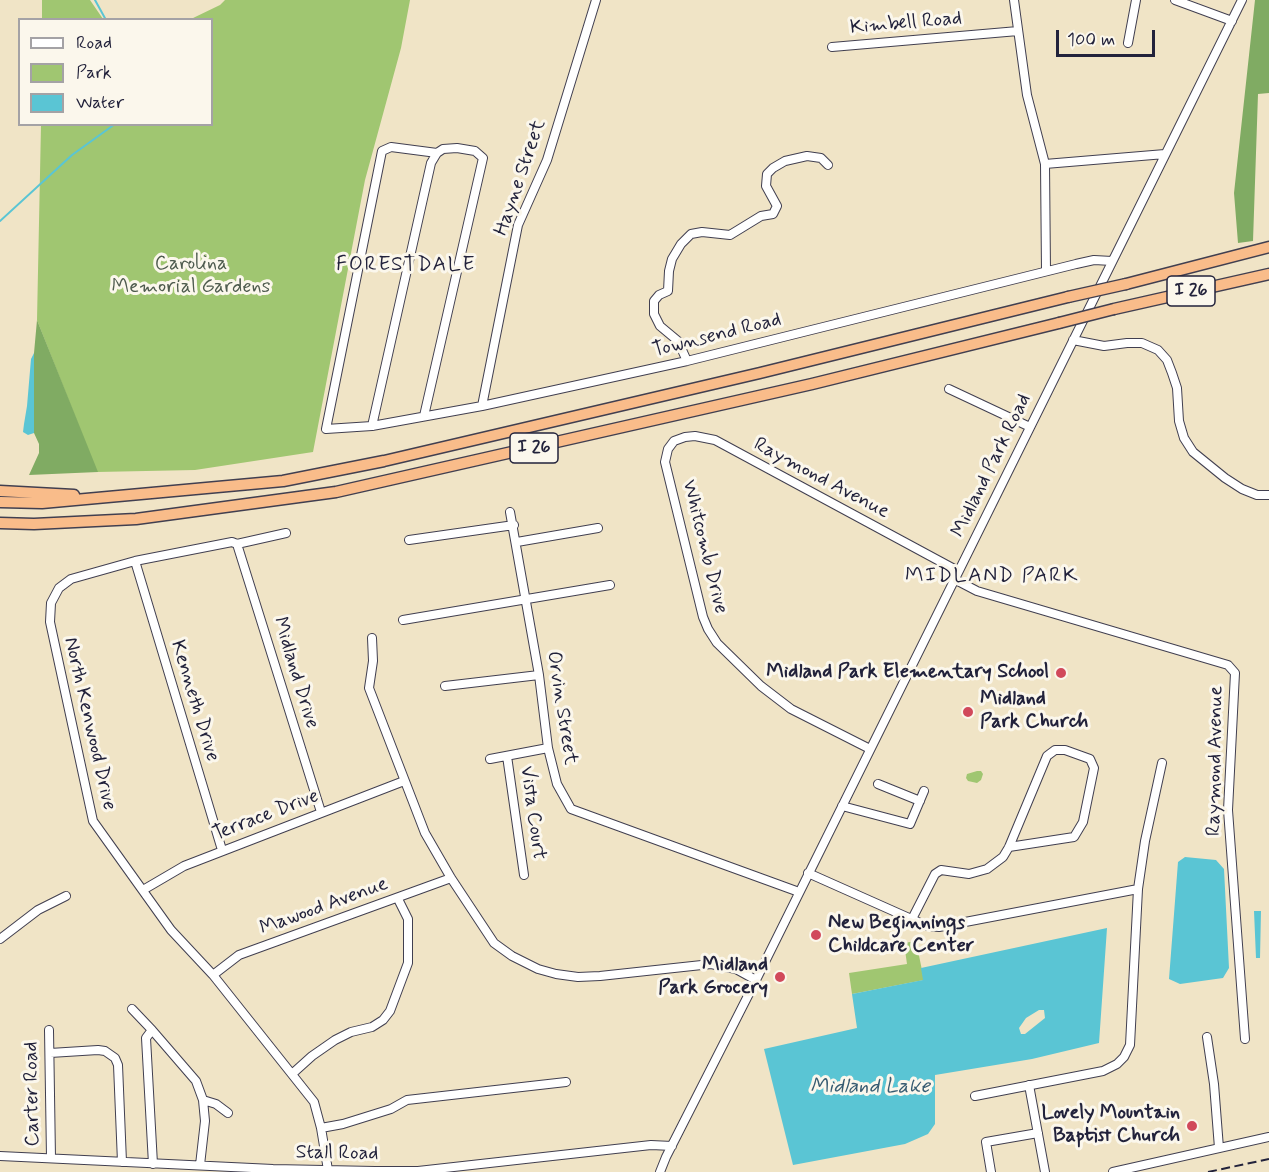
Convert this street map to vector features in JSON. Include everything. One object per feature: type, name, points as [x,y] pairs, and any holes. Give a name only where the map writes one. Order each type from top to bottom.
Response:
[{"type":"highway","name":"I 26","points":[[0,502],[42,503],[125,497],[283,481],[384,461],[760,374],[1269,247]]},
{"type":"highway","name":"I 26","points":[[0,523],[34,524],[136,519],[336,492],[800,386],[1113,309],[1269,274]]},
{"type":"highway","points":[[0,491],[125,497]]},
{"type":"street","name":"Hayne Street","points":[[482,406],[518,225],[547,160],[596,0]]},
{"type":"street","points":[[1014,0],[1027,95],[1045,164],[1046,271]]},
{"type":"street","points":[[1128,43],[1136,0]]},
{"type":"street","points":[[1175,0],[1232,21]]},
{"type":"street","name":"Midland Park Road","points":[[660,1172],[1242,0]]},
{"type":"street","name":"Kimbell Road","points":[[832,47],[1018,31]]},
{"type":"street","name":"Townsend Road","points":[[437,153],[391,147],[382,151],[326,429],[372,426],[482,406],[687,361],[1046,271],[1094,260],[1112,261]]},
{"type":"street","points":[[372,426],[430,163],[442,149],[457,148],[475,152],[483,158],[424,416]]},
{"type":"street","points":[[1045,164],[1165,154]]},
{"type":"street","points":[[687,361],[678,341],[660,326],[654,314],[654,301],[659,295],[668,291],[672,259],[681,244],[691,234],[702,232],[730,235],[761,216],[773,214],[777,206],[766,186],[767,174],[772,168],[785,161],[807,156],[821,158],[828,165]]},
{"type":"street","points":[[1073,340],[1088,345],[1104,346],[1142,344],[1158,350],[1167,360],[1172,373],[1177,388],[1179,421],[1184,438],[1192,452],[1242,489],[1257,495],[1269,495]]},
{"type":"street","points":[[948,389],[1030,426]]},
{"type":"street","name":"Whitcomb Drive","points":[[733,450],[715,440],[695,436],[684,437],[674,441],[668,449],[665,462],[708,629],[717,643],[768,692],[791,709],[870,750]]},
{"type":"street","name":"Raymond Avenue","points":[[733,450],[956,575],[977,591],[1228,665],[1235,673],[1228,810],[1245,1039]]},
{"type":"street","name":"Orvin Street","points":[[510,512],[527,600],[548,748],[557,784],[571,809],[799,892]]},
{"type":"street","points":[[409,540],[514,525]]},
{"type":"street","points":[[517,542],[598,528]]},
{"type":"street","name":"North Kenwood Drive","points":[[286,533],[237,544],[232,542],[135,561],[71,579],[59,588],[51,603],[50,622],[93,821],[171,930],[213,975],[314,1102],[328,1170]]},
{"type":"street","name":"Midland Drive","points":[[237,544],[321,812]]},
{"type":"street","name":"Kenneth Drive","points":[[135,561],[222,850]]},
{"type":"street","points":[[403,620],[610,585]]},
{"type":"street","points":[[372,638],[373,661],[369,688],[404,781],[425,833],[451,878],[494,943],[512,956],[538,969],[556,974],[578,977],[711,964],[736,969],[756,980]]},
{"type":"street","points":[[445,686],[539,675]]},
{"type":"street","points":[[490,759],[548,748]]},
{"type":"street","points":[[912,919],[935,874],[941,870],[969,874],[987,869],[1003,857],[1047,756],[1055,750],[1065,750],[1090,759],[1094,768],[1092,779],[1083,822],[1074,837],[1009,847]]},
{"type":"street","name":"Vista Court","points":[[507,756],[524,875]]},
{"type":"street","points":[[975,1096],[1103,1071],[1124,1058],[1130,1045],[1138,889],[1145,841],[1162,763]]},
{"type":"street","name":"Terrace Drive","points":[[143,890],[184,866],[222,850],[404,781]]},
{"type":"street","points":[[878,784],[920,801]]},
{"type":"street","points":[[842,806],[910,824],[924,791]]},
{"type":"street","points":[[808,873],[927,926],[939,927],[1138,889]]},
{"type":"street","name":"Mawood Avenue","points":[[213,975],[239,955],[451,878]]},
{"type":"street","points":[[0,939],[38,910],[66,896]]},
{"type":"street","points":[[292,1074],[335,1040],[351,1032],[372,1027],[383,1020],[390,1011],[408,963],[408,919],[398,898]]},
{"type":"street","points":[[132,1009],[196,1081],[203,1100],[205,1120],[200,1165]]},
{"type":"street","name":"Carter Road","points":[[49,1030],[51,1158]]},
{"type":"street","points":[[152,1030],[146,1038],[153,1164]]},
{"type":"street","points":[[1207,1037],[1214,1084],[1219,1148]]},
{"type":"street","points":[[50,1053],[98,1050],[105,1051],[115,1058],[122,1162]]},
{"type":"street","points":[[321,1128],[343,1124],[391,1109],[407,1100],[566,1082]]},
{"type":"street","points":[[1029,1085],[1045,1172]]},
{"type":"street","points":[[203,1100],[216,1104],[228,1113]]},
{"type":"street","points":[[991,1172],[986,1142],[1038,1133]]},
{"type":"street","points":[[1113,1172],[1269,1137]]},
{"type":"street","name":"Stall Road","points":[[0,1156],[153,1164],[418,1171],[468,1169],[651,1145],[672,1146]]},
{"type":"green space","points":[[42,0],[90,0],[102,18],[42,18]]},
{"type":"green space","name":"Carolina Memorial Gardens","points":[[225,0],[410,0],[401,48],[365,180],[313,452],[195,470],[97,472],[37,320],[41,126],[213,126],[213,18],[193,18],[220,5]]},
{"type":"green space","points":[[1255,0],[1269,0],[1269,93],[1258,94],[1253,241],[1238,243],[1234,193]]},
{"type":"green space","points":[[37,320],[98,472],[29,475],[39,453],[39,444],[34,433],[34,353]]},
{"type":"green space","points":[[977,771],[983,774],[981,780],[977,783],[968,781],[967,774]]},
{"type":"green space","points":[[916,941],[924,980],[852,994],[849,973],[907,964],[904,943]]},
{"type":"water","points":[[34,353],[34,433],[28,435],[23,432],[31,359]]},
{"type":"water","points":[[1185,857],[1216,860],[1224,869],[1229,968],[1223,978],[1180,984],[1169,979],[1178,862]]},
{"type":"water","points":[[1254,911],[1261,911],[1260,958],[1256,958]]},
{"type":"water","name":"Midland Lake","points":[[1107,928],[1099,1043],[1032,1059],[935,1075],[935,1124],[928,1134],[905,1144],[793,1165],[764,1049],[857,1028],[852,994],[923,980],[921,968]],"holes":[[[1039,1010],[1044,1010],[1045,1018],[1025,1034],[1021,1034],[1019,1028],[1026,1018]]]},
{"type":"waterway","points":[[95,0],[105,18]]},
{"type":"waterway","points":[[0,221],[72,155],[112,126]]},
{"type":"railway","points":[[1208,1172],[1269,1159]]},
{"type":"place","name":"Midland Park Elementary School","points":[[1061,673]]},
{"type":"place","name":"Midland Park Church","points":[[968,712]]},
{"type":"place","name":"New Beginnings Childcare Center","points":[[816,935]]},
{"type":"place","name":"Midland Park Grocery","points":[[780,977]]},
{"type":"place","name":"Lovely Mountain Baptist Church","points":[[1192,1126]]},
{"type":"district","name":"FORESTDALE","points":[[406,266]]},
{"type":"district","name":"MIDLAND PARK","points":[[992,577]]}]
